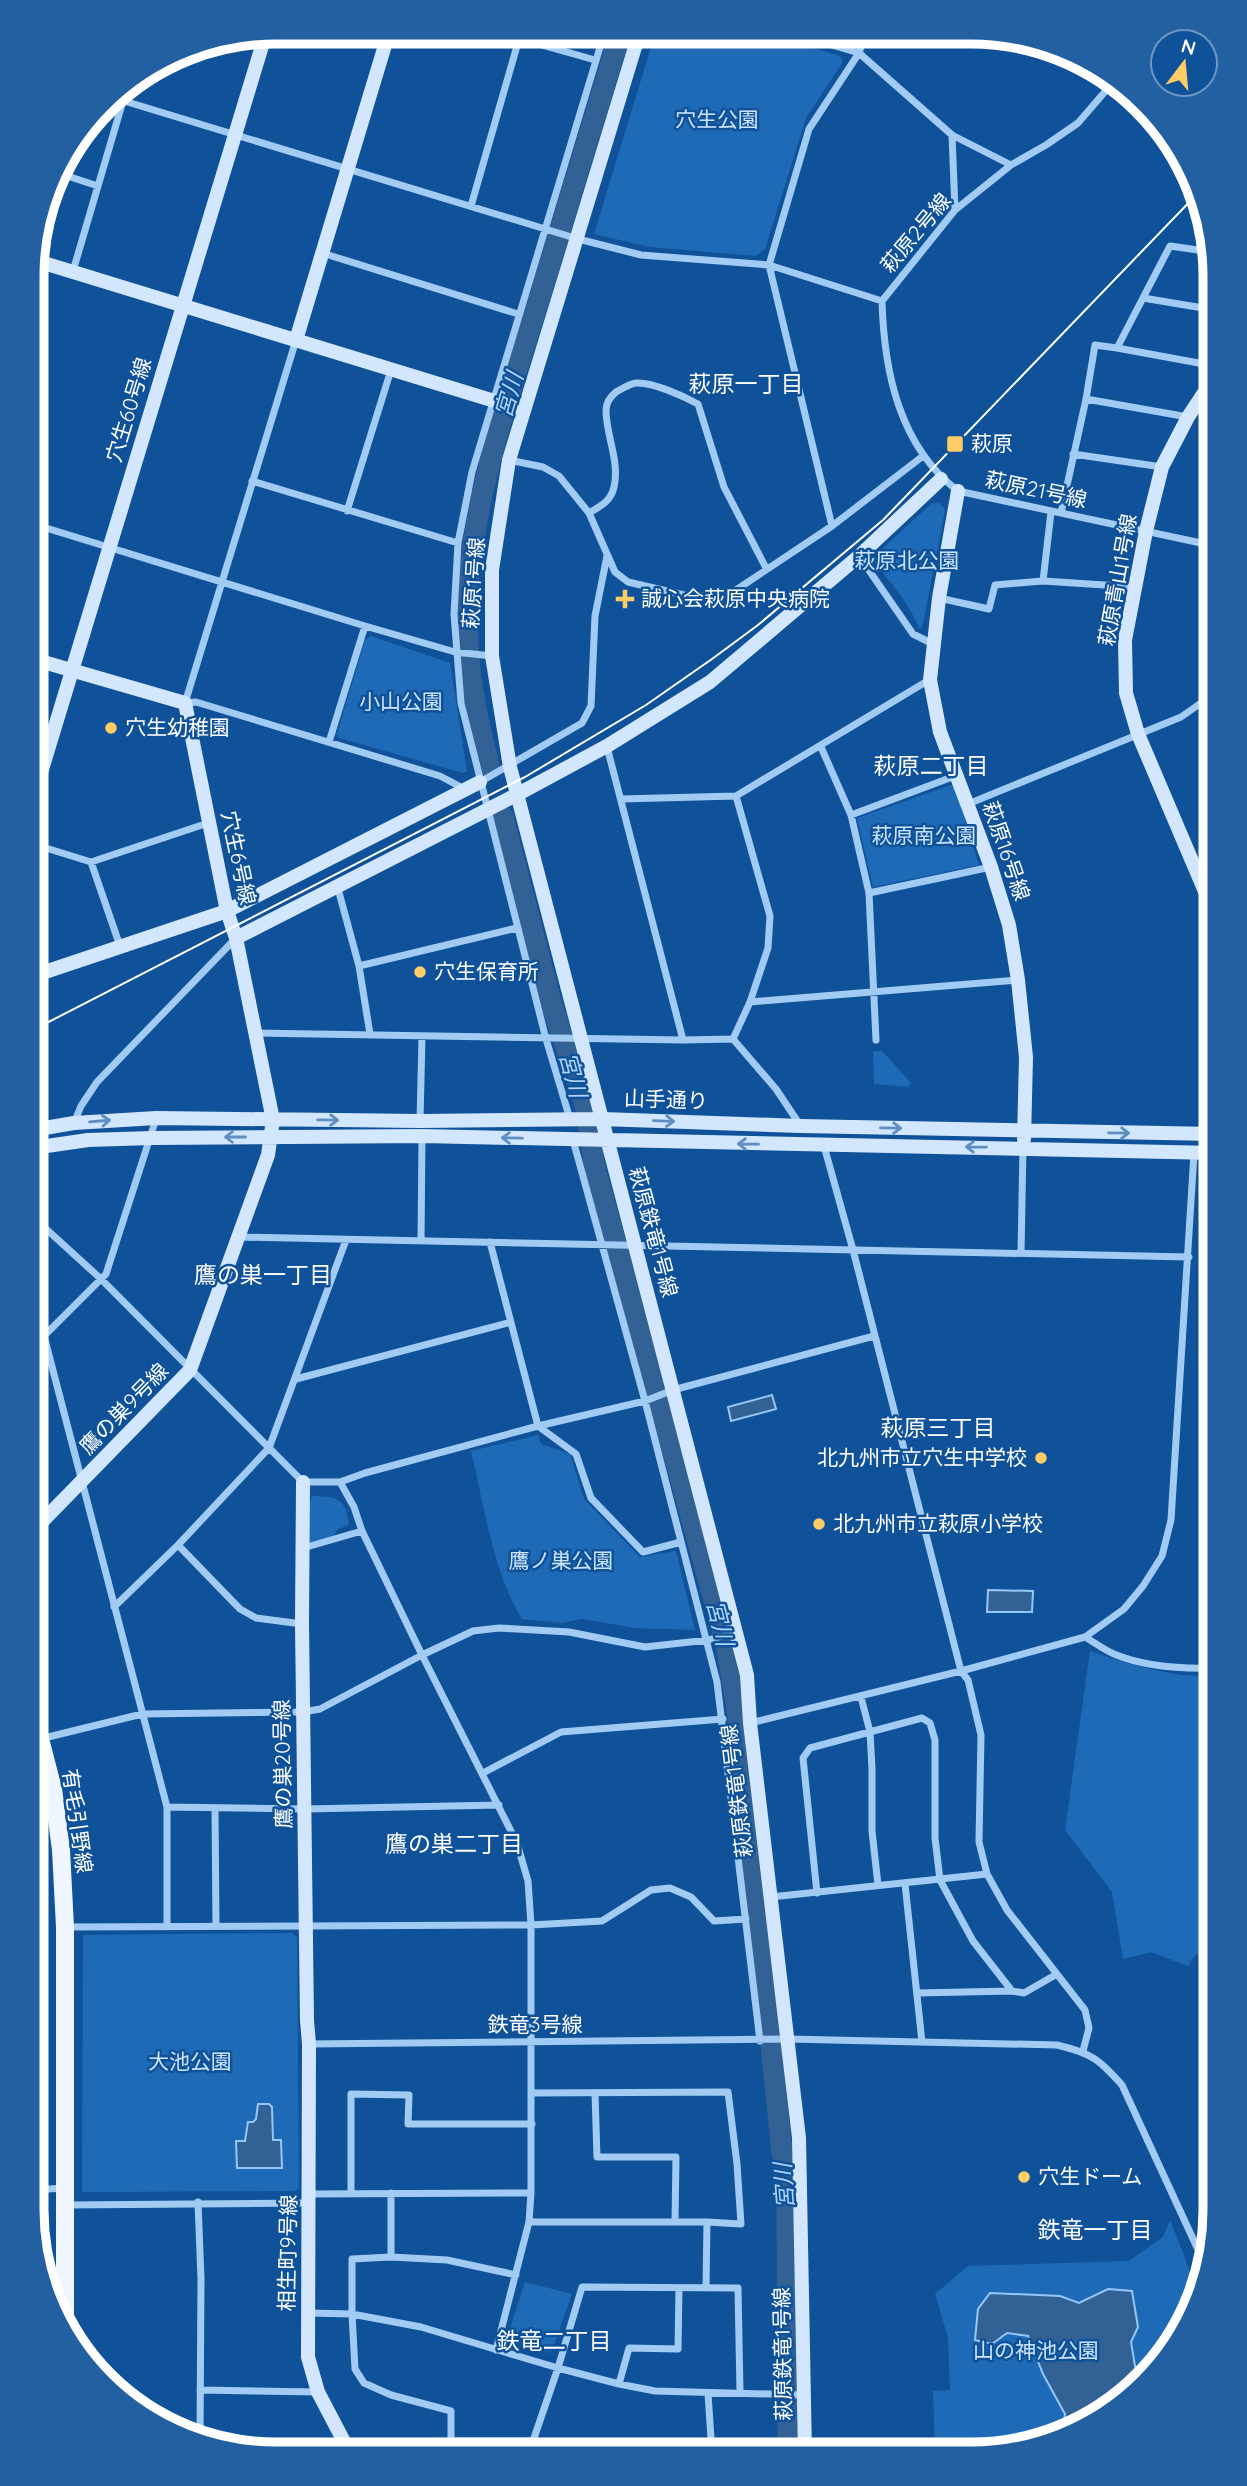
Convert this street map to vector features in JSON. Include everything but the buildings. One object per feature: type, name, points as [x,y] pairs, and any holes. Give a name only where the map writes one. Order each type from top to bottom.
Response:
[{"type":"main road","name":"有毛引野線","points":[[44,1754],[53,1789],[61,1850],[65,1927],[65,2306]]},
{"type":"street","points":[[184,703],[385,44]]},
{"type":"street","points":[[471,206],[517,44]]},
{"type":"street","points":[[540,44],[595,60]]},
{"type":"street","points":[[572,1120],[517,928],[461,703],[454,614],[458,543],[472,472],[518,314],[548,230],[601,44]]},
{"type":"street","name":"萩原1号線","points":[[604,1140],[510,767],[492,656],[492,570],[509,460],[521,409],[636,44]]},
{"type":"street","points":[[828,44],[859,53],[952,135],[1011,164]]},
{"type":"street","points":[[832,526],[769,265],[808,130],[859,53],[862,44]]},
{"type":"street","name":"穴生60号線","points":[[44,762],[262,45]]},
{"type":"street","name":"萩原2号線","points":[[929,464],[900,411],[888,370],[882,301],[955,210],[1011,164],[1078,123],[1108,89]]},
{"type":"street","points":[[124,100],[574,238],[641,255],[769,265],[882,301]]},
{"type":"street","points":[[73,272],[123,101]]},
{"type":"street","points":[[952,135],[955,210]]},
{"type":"street","points":[[67,176],[98,186]]},
{"type":"street","points":[[1117,348],[1170,246],[1202,251]]},
{"type":"street","points":[[322,253],[518,314]]},
{"type":"street","points":[[44,263],[521,409]]},
{"type":"street","points":[[1143,298],[1203,308]]},
{"type":"street","points":[[1061,513],[1086,399],[1094,345],[1203,364]]},
{"type":"street","points":[[347,511],[391,370]]},
{"type":"street","points":[[589,513],[608,501],[614,487],[615,465],[606,408],[610,397],[624,387],[636,383],[655,387],[698,404],[724,487],[766,568]]},
{"type":"street","name":"萩原青山1号線","points":[[1203,395],[1188,417],[1162,467],[1146,531],[1125,640],[1126,692],[1138,734],[1203,887]]},
{"type":"street","points":[[1086,399],[1188,417]]},
{"type":"street","points":[[1073,454],[1162,467]]},
{"type":"street","points":[[509,460],[543,467],[559,476],[589,513],[615,572],[628,582],[684,595],[716,596],[733,592],[832,526],[923,456]]},
{"type":"street","name":"萩原21号線","points":[[929,464],[941,479],[958,491],[1203,543]]},
{"type":"street","points":[[74,1123],[80,1106],[97,1082],[236,938],[488,810],[607,746],[710,682],[859,556],[941,479]]},
{"type":"street","points":[[252,481],[458,543]]},
{"type":"street","name":"萩原16号線","points":[[958,491],[939,598],[929,680],[940,732],[991,867],[1009,925],[1026,1057],[1023,1148]]},
{"type":"street","points":[[1043,581],[1051,512]]},
{"type":"street","points":[[44,527],[455,652],[492,656]]},
{"type":"street","points":[[44,972],[227,911],[510,767],[582,723],[591,706],[595,617],[607,556]]},
{"type":"street","points":[[859,556],[913,634],[933,644]]},
{"type":"street","points":[[939,598],[989,610],[995,585],[1043,581],[1135,587]]},
{"type":"street","points":[[329,742],[365,626]]},
{"type":"street","points":[[44,662],[184,703],[197,702],[440,776],[459,786],[461,791]]},
{"type":"street","points":[[621,799],[736,796],[929,680]]},
{"type":"street","points":[[967,804],[1181,717],[1203,700]]},
{"type":"street","name":"穴生6号線","points":[[184,703],[273,1120],[272,1137]]},
{"type":"street","points":[[607,746],[683,1040]]},
{"type":"street","points":[[821,747],[851,815],[869,893],[876,1040]]},
{"type":"street","points":[[851,815],[955,776]]},
{"type":"street","points":[[733,1039],[750,1002],[768,948],[770,916],[736,796]]},
{"type":"street","points":[[44,847],[91,862],[208,823]]},
{"type":"street","points":[[91,862],[120,946]]},
{"type":"street","points":[[869,893],[991,867]]},
{"type":"street","points":[[337,885],[359,966],[370,1034]]},
{"type":"street","points":[[359,966],[517,928]]},
{"type":"street","points":[[750,1002],[1018,980]]},
{"type":"street","points":[[254,1033],[733,1039]]},
{"type":"street","points":[[421,1241],[422,1037]]},
{"type":"street","points":[[733,1039],[776,1089],[801,1126]]},
{"type":"street","points":[[156,1118],[152,1138],[106,1274],[44,1336],[167,1807],[167,1925]]},
{"type":"street","name":"山手通り","points":[[44,1127],[156,1118],[273,1120],[604,1140],[1203,1152]]},
{"type":"street","name":"山手通り","points":[[44,1146],[88,1140],[272,1137],[599,1119],[1203,1134]]},
{"type":"street","name":"鷹の巣9号線","points":[[44,1520],[190,1370],[268,1155],[272,1137]]},
{"type":"street","points":[[576,1139],[708,1640],[723,1719],[760,2041]]},
{"type":"street","name":"萩原鉄竜1号線","points":[[604,1140],[629,1245],[733,1633],[747,1675],[750,1723],[799,2138],[804,2442]]},
{"type":"street","points":[[824,1146],[961,1671],[968,1680],[981,1735],[979,1842],[987,1874],[1007,1910],[1085,2010],[1089,2028],[1083,2051],[1101,2063],[1122,2085],[1199,2253]]},
{"type":"street","points":[[1021,1252],[1023,1148]]},
{"type":"street","points":[[750,1723],[860,1697],[1085,1637],[1124,1609],[1143,1586],[1162,1556],[1171,1520],[1194,1152]]},
{"type":"street","points":[[44,1227],[101,1279],[303,1482],[340,1482],[365,1472],[645,1401],[670,1391],[874,1336]]},
{"type":"street","points":[[238,1237],[1189,1257]]},
{"type":"street","points":[[114,1607],[178,1545],[270,1447],[346,1240]]},
{"type":"street","points":[[491,1242],[538,1426],[576,1454],[591,1498],[643,1552],[681,1542]]},
{"type":"street","points":[[296,1379],[511,1322]]},
{"type":"street","name":"鷹の巣20号線","points":[[303,1482],[302,1624],[309,2044]]},
{"type":"street","points":[[340,1482],[422,1655],[517,1843],[528,1881],[531,1925],[531,2193],[529,2222],[496,2350]]},
{"type":"street","points":[[303,1548],[362,1531]]},
{"type":"street","points":[[178,1545],[240,1609],[256,1618],[302,1624]]},
{"type":"street","points":[[44,1738],[142,1714],[303,1712],[320,1709],[473,1631],[499,1629],[569,1632],[645,1647],[708,1640],[733,1633]]},
{"type":"street","points":[[1085,1637],[1114,1654],[1203,1669]]},
{"type":"street","points":[[860,1697],[870,1732],[872,1831],[878,1885]]},
{"type":"street","points":[[817,1893],[803,1758],[810,1748],[922,1718],[930,1723],[935,1740],[935,1838],[940,1880],[973,1941],[1012,1991]]},
{"type":"street","points":[[483,1773],[561,1732],[723,1719]]},
{"type":"street","points":[[167,1807],[305,1809],[499,1805]]},
{"type":"street","points":[[215,1808],[216,1926]]},
{"type":"street","points":[[771,1898],[987,1874]]},
{"type":"street","points":[[905,1884],[922,2042]]},
{"type":"street","points":[[65,1927],[531,1925],[602,1921],[652,1890],[670,1888],[691,1897],[714,1921],[746,1919]]},
{"type":"street","points":[[917,1993],[1024,1993],[1057,1974]]},
{"type":"street","name":"鉄竜3号線","points":[[309,2044],[788,2039],[1057,2045],[1083,2051]]},
{"type":"street","name":"相生町9号線","points":[[309,2044],[308,2357],[318,2392],[345,2442]]},
{"type":"street","points":[[529,2222],[675,2221],[741,2224],[728,2092],[531,2093]]},
{"type":"street","points":[[595,2093],[597,2157],[676,2157],[675,2221]]},
{"type":"street","points":[[351,2194],[351,2094],[409,2095],[408,2124],[532,2124]]},
{"type":"street","points":[[44,2193],[65,2197],[198,2202],[351,2194],[531,2193]]},
{"type":"street","points":[[391,2193],[391,2257]]},
{"type":"street","points":[[198,2202],[201,2279],[200,2430]]},
{"type":"street","points":[[706,2288],[707,2222]]},
{"type":"street","points":[[451,2441],[451,2410],[391,2395],[365,2383],[355,2369],[352,2259],[391,2257],[447,2260],[516,2275]]},
{"type":"street","points":[[533,2441],[582,2287],[738,2288],[740,2392]]},
{"type":"street","points":[[619,2384],[628,2348],[678,2349],[679,2288]]},
{"type":"street","points":[[309,2313],[352,2314],[421,2327],[558,2368],[654,2391],[802,2395]]},
{"type":"street","points":[[200,2390],[318,2392]]},
{"type":"street","points":[[708,2393],[711,2442]]},
{"type":"street","points":[[411,2442],[536,2442]]},
{"type":"green space","name":"穴生公園","points":[[652,44],[800,44],[840,56],[843,62],[806,118],[765,249],[756,256],[650,247],[594,234]]},
{"type":"green space","name":"萩原北公園","points":[[940,503],[945,510],[920,629],[904,601],[871,559],[931,504]]},
{"type":"green space","name":"小山公園","points":[[371,636],[450,663],[467,771],[463,773],[339,738],[337,734],[365,640]]},
{"type":"green space","name":"萩原南公園","points":[[954,784],[979,865],[873,887],[857,818]]},
{"type":"green space","points":[[873,1051],[882,1051],[911,1083],[908,1087],[874,1084]]},
{"type":"green space","name":"鷹ノ巣公園","points":[[538,1435],[541,1444],[570,1454],[584,1499],[640,1557],[676,1551],[695,1630],[635,1628],[582,1619],[562,1623],[522,1619],[512,1601],[497,1559],[471,1451]]},
{"type":"green space","points":[[312,1496],[334,1498],[343,1504],[349,1525],[338,1529],[333,1536],[309,1542],[309,1504]]},
{"type":"green space","points":[[1090,1651],[1151,1669],[1203,1676],[1203,1959],[1196,1954],[1188,1966],[1151,1952],[1123,1959],[1112,1892],[1065,1830]]},
{"type":"green space","name":"大池公園","points":[[291,1933],[297,1937],[299,2188],[294,2191],[82,2192],[83,1935]]},
{"type":"green space","name":"山の神池公園","points":[[1170,2220],[1193,2278],[1179,2313],[1164,2339],[1124,2385],[1074,2418],[1046,2430],[1002,2440],[935,2442],[933,2391],[950,2390],[948,2338],[935,2294],[968,2266],[1129,2261],[1163,2237]]},
{"type":"green space","points":[[525,2282],[572,2294],[551,2353],[506,2340]]},
{"type":"shaded area","points":[[772,1395],[776,1409],[731,1421],[728,1407]]},
{"type":"shaded area","points":[[988,1590],[1033,1591],[1032,1612],[987,1612]]},
{"type":"shaded area","points":[[258,2104],[269,2104],[272,2107],[273,2140],[281,2140],[282,2168],[237,2168],[236,2141],[245,2141],[248,2122],[256,2119]]},
{"type":"shaded area","points":[[1108,2289],[1132,2291],[1138,2327],[1131,2342],[1136,2373],[1100,2403],[1064,2422],[1065,2414],[1043,2374],[1028,2336],[1007,2333],[992,2344],[975,2340],[978,2309],[990,2293],[1060,2296],[1079,2303]]},
{"type":"waterway","name":"宮川","points":[[489,766],[472,688],[468,640],[471,558],[478,517],[508,397],[617,44]]},
{"type":"waterway","name":"宮川","points":[[503,817],[551,1002],[586,1109],[595,1168],[726,1644],[737,1709],[787,2203],[788,2442]]},
{"type":"tram line","points":[[44,1024],[525,777],[646,705],[712,659],[758,625],[883,520],[1191,201]]},
{"type":"place","name":"萩原","points":[[955,444]]},
{"type":"place","name":"誠心会萩原中央病院","points":[[625,599]]},
{"type":"place","name":"穴生幼稚園","points":[[111,728]]},
{"type":"place","name":"穴生保育所","points":[[420,972]]},
{"type":"place","name":"北九州市立穴生中学校","points":[[1041,1458]]},
{"type":"place","name":"北九州市立萩原小学校","points":[[819,1524]]},
{"type":"place","name":"穴生ドーム","points":[[1024,2177]]},
{"type":"district","name":"萩原一丁目","points":[[746,384]]},
{"type":"district","name":"萩原二丁目","points":[[931,766]]},
{"type":"district","name":"鷹の巣一丁目","points":[[263,1275]]},
{"type":"district","name":"萩原三丁目","points":[[938,1428]]},
{"type":"district","name":"鷹の巣二丁目","points":[[454,1844]]},
{"type":"district","name":"鉄竜一丁目","points":[[1095,2230]]},
{"type":"district","name":"鉄竜二丁目","points":[[554,2341]]}]
